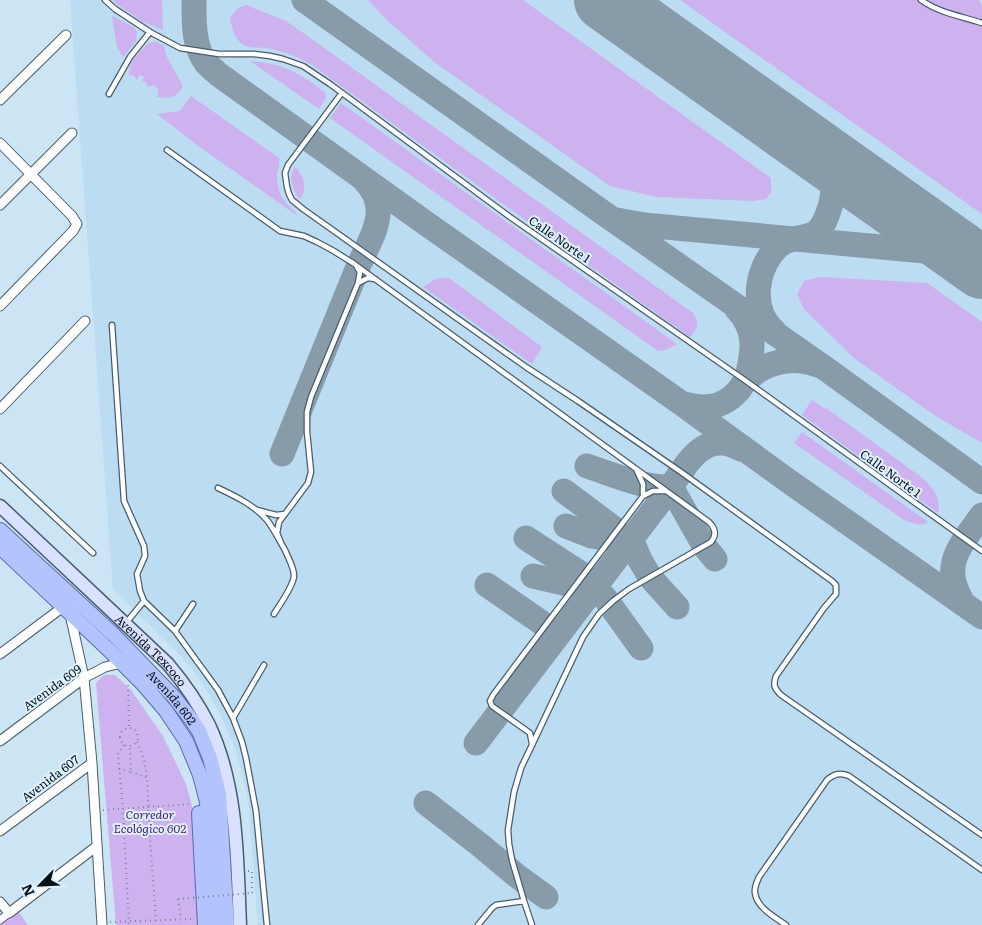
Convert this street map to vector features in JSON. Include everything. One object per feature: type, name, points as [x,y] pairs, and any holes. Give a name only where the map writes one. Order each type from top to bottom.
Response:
[{"type":"main road","name":"Avenida Texcoco","points":[[0,506],[162,658],[180,678],[200,708],[216,741],[230,792],[238,870],[240,925]]},
{"type":"main road","name":"Avenida 602","points":[[0,530],[114,635],[174,697],[199,731],[210,758],[219,794],[227,925]]},
{"type":"main road","name":"Avenida 602","points":[[0,547],[126,666],[173,721],[186,741],[200,775],[206,802],[216,925]]},
{"type":"main road","points":[[0,561],[20,566]]},
{"type":"main road","name":"Avenida 602","points":[[200,775],[198,804],[206,925]]},
{"type":"street","points":[[0,100],[66,35]]},
{"type":"street","points":[[0,205],[72,133]]},
{"type":"street","points":[[0,143],[72,216],[77,224],[73,231],[0,306]]},
{"type":"street","points":[[0,409],[85,321]]},
{"type":"street","points":[[0,654],[67,610],[84,678],[92,763],[102,924]]},
{"type":"street","name":"Avenida 609","points":[[3,739],[84,678],[105,667],[117,664],[126,666]]},
{"type":"street","points":[[0,729],[3,739]]},
{"type":"street","name":"Avenida 607","points":[[0,831],[92,763]]},
{"type":"street","points":[[0,920],[97,846]]},
{"type":"street","points":[[0,902],[9,913]]},
{"type":"lane","name":"Calle Norte 1","points":[[105,0],[114,9],[180,48],[219,54],[262,55],[283,59],[303,66],[510,217],[746,381],[982,551]]},
{"type":"lane","points":[[921,0],[948,13],[982,23]]},
{"type":"lane","points":[[109,94],[130,56],[150,32]]},
{"type":"lane","points":[[341,94],[288,164],[285,173],[292,200],[380,265],[681,472],[832,581],[836,586],[836,594],[776,676],[773,683],[774,687],[781,694],[982,835]]},
{"type":"lane","points":[[167,150],[280,231],[304,236],[353,263],[709,522],[713,527],[715,534],[713,540],[619,596],[599,614],[583,637],[521,768],[514,792],[508,830],[512,860],[532,925]]},
{"type":"lane","points":[[281,543],[277,530],[279,522],[310,479],[311,466],[307,412],[311,397],[358,283],[360,272],[353,263]]},
{"type":"lane","points":[[358,283],[368,278],[375,279]]},
{"type":"lane","points":[[112,325],[124,501],[144,546],[145,556],[137,574],[140,591],[144,601],[175,631],[218,690],[233,718],[246,758],[256,811],[266,925]]},
{"type":"lane","points":[[0,466],[93,553]]},
{"type":"lane","points":[[635,469],[642,482],[643,496]]},
{"type":"lane","points":[[218,488],[254,508],[270,514],[285,514]]},
{"type":"lane","points":[[532,745],[530,733],[493,707],[490,702],[491,698],[643,496],[659,490],[667,492]]},
{"type":"lane","points":[[254,508],[267,520],[281,543],[294,572],[292,584],[274,614]]},
{"type":"lane","points":[[125,624],[144,601]]},
{"type":"lane","points":[[175,631],[193,604]]},
{"type":"lane","points":[[233,718],[264,665]]},
{"type":"lane","points":[[530,733],[540,729]]},
{"type":"lane","points":[[786,925],[764,909],[755,893],[756,885],[759,877],[827,780],[837,774],[849,776],[982,870]]},
{"type":"lane","points":[[478,925],[496,905],[524,901]]},
{"type":"path","points":[[126,666],[129,728]]},
{"type":"path","points":[[137,742],[130,746],[124,745],[120,737],[121,732],[129,728],[136,730],[137,742],[148,778],[148,808],[156,925]]},
{"type":"path","points":[[124,745],[118,754],[129,925]]},
{"type":"path","points":[[130,746],[131,772]]},
{"type":"path","points":[[119,769],[148,778]]},
{"type":"path","points":[[95,811],[198,804]]},
{"type":"path","points":[[102,924],[181,919],[178,899],[252,893],[252,871]]},
{"type":"shaded area","points":[[70,0],[982,0],[982,925],[258,925],[249,810],[245,785],[231,738],[218,710],[191,668],[113,589]]},
{"type":"green space","points":[[113,0],[162,0],[163,30],[143,22]]},
{"type":"green space","points":[[368,0],[523,0],[771,178],[771,192],[766,199],[753,201],[657,197],[610,186],[433,61],[389,22]]},
{"type":"green space","points":[[680,0],[979,0],[982,6],[982,214]]},
{"type":"green space","points":[[246,5],[286,21],[693,313],[697,323],[696,329],[690,337],[312,65],[285,53],[267,48],[249,47],[241,43],[234,33],[230,18],[238,8]]},
{"type":"green space","points":[[113,16],[135,28],[137,32],[136,41],[123,57],[117,47]]},
{"type":"green space","points":[[153,42],[164,46],[169,62],[183,86],[172,97],[157,97],[158,90],[156,86],[147,87],[144,81],[141,83],[144,77],[140,75],[137,80],[134,76],[129,75],[134,58],[146,45]]},
{"type":"green space","points":[[250,61],[272,64],[290,70],[325,92],[326,98],[319,109]]},
{"type":"green space","points":[[191,96],[279,158],[278,187],[282,197],[297,213],[296,215],[197,145],[157,114],[180,111]]},
{"type":"green space","points":[[341,103],[677,344],[666,350],[658,351],[330,118]]},
{"type":"green space","points":[[295,167],[301,174],[304,182],[304,191],[300,199],[295,192],[291,179]]},
{"type":"green space","points":[[820,277],[927,283],[982,322],[982,443],[934,415],[854,358],[804,309],[797,294],[804,281]]},
{"type":"green space","points":[[449,278],[542,347],[532,364],[423,287],[435,279]]},
{"type":"green space","points":[[812,400],[826,408],[924,479],[938,499],[938,513],[802,415]]},
{"type":"green space","points":[[802,432],[928,522],[919,524],[904,520],[794,443]]},
{"type":"green space","name":"Corredor Ecológico 602","points":[[104,675],[115,675],[131,690],[163,736],[186,784],[193,809],[200,925],[116,925],[96,683]]},
{"type":"green space","points":[[15,907],[28,925],[0,925],[0,919]]},
{"type":"taxiway","points":[[194,0],[196,41],[206,63],[218,74],[982,617]]},
{"type":"taxiway","points":[[304,0],[826,369],[982,482]]},
{"type":"taxiway","points":[[774,331],[766,322],[761,311],[759,299],[761,275],[765,264],[784,242],[811,235],[818,231],[829,210],[833,192],[830,169],[814,148]]},
{"type":"taxiway","points":[[282,454],[358,267],[373,235],[378,214],[377,203],[374,193],[366,182]]},
{"type":"taxiway","points":[[617,220],[644,225],[946,253],[978,265]]},
{"type":"taxiway","points":[[737,309],[744,317],[751,334],[752,352],[746,381]]},
{"type":"taxiway","points":[[681,403],[697,407],[719,405],[732,397],[752,375],[769,365],[779,362],[798,361],[817,365]]},
{"type":"taxiway","points":[[476,743],[692,458],[705,447],[713,444],[722,443],[741,449]]},
{"type":"taxiway","points":[[587,466],[639,483],[671,487]]},
{"type":"taxiway","points":[[671,487],[705,547],[715,559]]},
{"type":"taxiway","points":[[564,491],[616,530]]},
{"type":"taxiway","points":[[963,604],[954,582],[953,564],[965,538],[982,515]]},
{"type":"taxiway","points":[[566,526],[592,536],[628,542]]},
{"type":"taxiway","points":[[526,538],[583,575]]},
{"type":"taxiway","points":[[631,539],[650,577],[677,607]]},
{"type":"taxiway","points":[[533,576],[568,584],[595,586]]},
{"type":"taxiway","points":[[487,585],[545,625]]},
{"type":"taxiway","points":[[594,587],[605,598],[641,648]]},
{"type":"taxiway","points":[[426,803],[546,897]]},
{"type":"runway","points":[[605,0],[982,268]]}]
